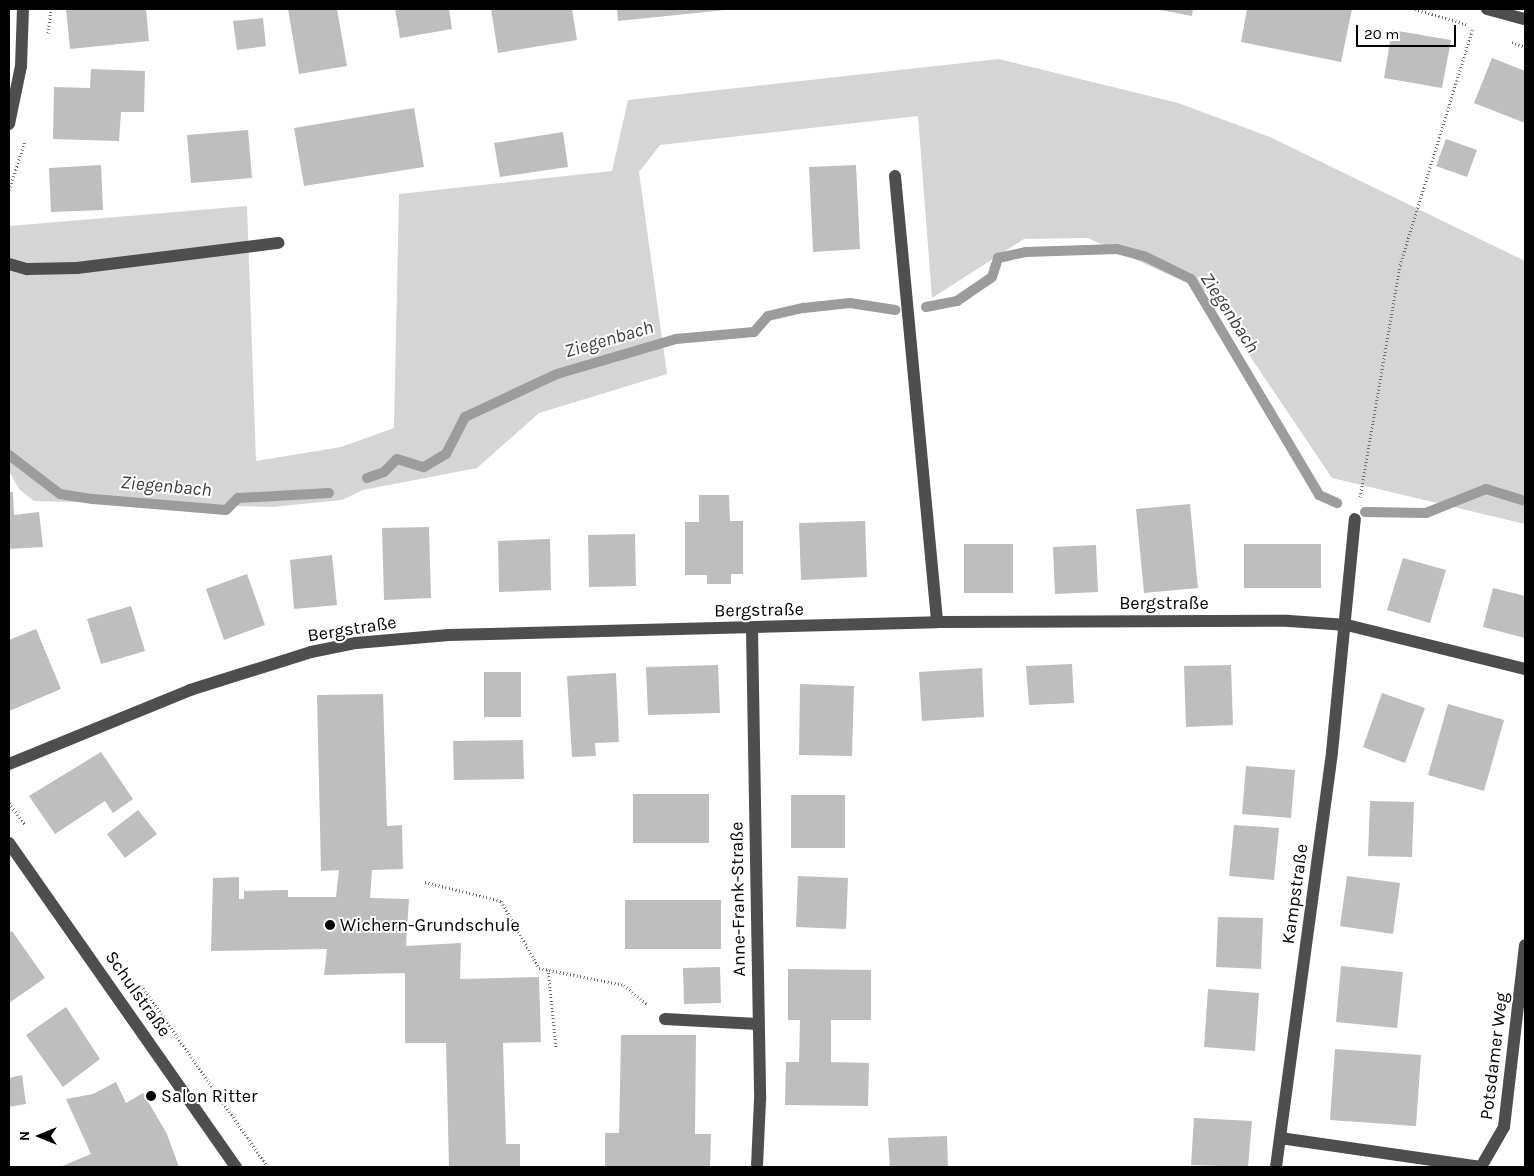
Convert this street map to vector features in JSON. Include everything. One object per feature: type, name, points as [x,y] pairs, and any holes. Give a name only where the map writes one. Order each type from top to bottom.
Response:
[{"type":"street","points":[[9,124],[23,9]]},
{"type":"street","points":[[1487,9],[1525,19]]},
{"type":"street","points":[[895,176],[938,622]]},
{"type":"street","points":[[9,264],[26,269],[77,268],[278,243]]},
{"type":"street","name":"Kampstraße","points":[[1276,1167],[1347,625],[1355,519]]},
{"type":"street","name":"Bergstraße","points":[[9,764],[190,690],[356,643],[448,635],[752,630],[938,622],[1289,621],[1347,625],[1525,669]]},
{"type":"street","name":"Anne-Frank-Straße","points":[[752,630],[758,1024],[757,1167]]},
{"type":"street","name":"Schulstraße","points":[[9,842],[236,1167]]},
{"type":"street","name":"Potsdamer Weg","points":[[1280,1138],[1481,1167],[1504,1128],[1525,945]]},
{"type":"street","points":[[665,1019],[758,1024]]},
{"type":"path","points":[[1359,502],[1400,265],[1473,26]]},
{"type":"path","points":[[9,190],[12,184]]},
{"type":"path","points":[[425,882],[500,901],[539,968],[624,985],[665,1019]]},
{"type":"path","points":[[548,969],[556,1048]]},
{"type":"shaded area","points":[[999,59],[1178,103],[1270,137],[1525,261],[1525,524],[1332,478],[1207,292],[1088,238],[1024,239],[932,298],[918,116],[660,145],[639,172],[667,374],[539,413],[477,468],[363,490],[342,500],[272,507],[34,501],[19,489],[9,471],[9,226],[247,206],[256,461],[341,447],[394,428],[399,194],[612,171],[628,100]]},
{"type":"building","points":[[66,9],[146,9],[149,41],[70,49]]},
{"type":"building","points":[[288,9],[337,9],[347,66],[299,74]]},
{"type":"building","points":[[395,9],[449,9],[452,29],[400,38]]},
{"type":"building","points":[[491,9],[572,9],[577,40],[498,53]]},
{"type":"building","points":[[617,9],[725,9],[725,10],[618,21]]},
{"type":"building","points":[[1155,9],[1193,9],[1192,16]]},
{"type":"building","points":[[1247,9],[1352,9],[1341,62],[1241,42]]},
{"type":"building","points":[[263,18],[266,46],[237,50],[233,21]]},
{"type":"building","points":[[1392,30],[1451,40],[1442,88],[1384,78]]},
{"type":"building","points":[[1492,58],[1525,71],[1525,123],[1474,103]]},
{"type":"building","points":[[91,69],[145,71],[144,112],[121,112],[119,141],[53,139],[54,87],[90,88]]},
{"type":"building","points":[[414,108],[424,167],[304,186],[294,128]]},
{"type":"building","points":[[248,130],[252,178],[191,183],[187,135]]},
{"type":"building","points":[[563,132],[568,167],[500,177],[494,143]]},
{"type":"building","points":[[1446,139],[1477,150],[1467,177],[1436,166]]},
{"type":"building","points":[[101,165],[103,210],[51,212],[49,168]]},
{"type":"building","points":[[856,165],[860,249],[813,252],[809,167]]},
{"type":"building","points":[[9,492],[13,492],[14,515],[39,512],[43,547],[9,549]]},
{"type":"building","points":[[699,495],[729,495],[730,521],[743,521],[743,574],[731,574],[731,584],[707,584],[707,575],[685,575],[685,522],[699,522]]},
{"type":"building","points":[[1190,504],[1198,588],[1144,593],[1136,509]]},
{"type":"building","points":[[865,521],[867,577],[801,580],[799,523]]},
{"type":"building","points":[[429,527],[431,598],[384,600],[382,528]]},
{"type":"building","points":[[635,534],[636,586],[589,587],[588,535]]},
{"type":"building","points":[[550,539],[551,590],[499,592],[498,541]]},
{"type":"building","points":[[964,544],[1013,544],[1013,593],[964,593]]},
{"type":"building","points":[[1244,544],[1321,544],[1321,588],[1244,588]]},
{"type":"building","points":[[1096,545],[1098,592],[1055,594],[1053,547]]},
{"type":"building","points":[[332,555],[337,605],[294,609],[290,560]]},
{"type":"building","points":[[1403,558],[1446,570],[1430,623],[1387,610]]},
{"type":"building","points":[[247,574],[265,625],[224,640],[206,589]]},
{"type":"building","points":[[1493,588],[1525,596],[1525,638],[1483,627]]},
{"type":"building","points":[[131,606],[145,651],[101,664],[87,619]]},
{"type":"building","points":[[36,629],[61,689],[9,711],[9,640]]},
{"type":"building","points":[[1072,664],[1074,703],[1029,705],[1026,666]]},
{"type":"building","points":[[718,665],[720,713],[648,715],[646,667]]},
{"type":"building","points":[[1231,665],[1233,725],[1186,727],[1184,666]]},
{"type":"building","points":[[982,668],[984,717],[922,721],[919,672]]},
{"type":"building","points":[[484,672],[521,672],[521,717],[484,717]]},
{"type":"building","points":[[616,673],[619,742],[595,743],[596,756],[572,757],[567,676]]},
{"type":"building","points":[[800,684],[854,686],[852,756],[799,755]]},
{"type":"building","points":[[1382,693],[1425,708],[1405,763],[1363,747]]},
{"type":"building","points":[[383,694],[387,826],[402,825],[403,869],[372,870],[370,898],[409,899],[406,946],[461,943],[460,979],[539,977],[541,1042],[503,1043],[506,1144],[520,1144],[520,1167],[449,1167],[446,1043],[405,1043],[405,973],[324,975],[327,949],[211,951],[213,878],[239,877],[239,899],[244,899],[244,891],[288,890],[288,897],[336,897],[339,870],[321,871],[317,695]]},
{"type":"building","points":[[1448,704],[1504,720],[1484,791],[1428,775]]},
{"type":"building","points":[[523,740],[524,779],[454,780],[453,741]]},
{"type":"building","points":[[101,752],[133,799],[113,813],[105,801],[55,834],[29,796]]},
{"type":"building","points":[[1246,766],[1295,770],[1291,818],[1242,814]]},
{"type":"building","points":[[633,794],[709,794],[709,843],[633,843]]},
{"type":"building","points":[[791,795],[845,795],[845,848],[791,848]]},
{"type":"building","points":[[1370,801],[1414,802],[1412,857],[1368,856]]},
{"type":"building","points":[[138,810],[157,834],[125,858],[107,834]]},
{"type":"building","points":[[1234,825],[1279,828],[1274,880],[1229,876]]},
{"type":"building","points":[[798,876],[848,878],[846,929],[796,927]]},
{"type":"building","points":[[1347,876],[1400,883],[1393,934],[1340,926]]},
{"type":"building","points":[[625,900],[721,900],[721,949],[625,949]]},
{"type":"building","points":[[1218,917],[1263,918],[1261,969],[1216,967]]},
{"type":"building","points":[[12,931],[45,978],[9,1003],[9,933]]},
{"type":"building","points":[[1341,966],[1403,972],[1397,1028],[1336,1022]]},
{"type":"building","points":[[720,967],[721,1003],[684,1004],[683,968]]},
{"type":"building","points":[[788,969],[871,970],[871,1020],[831,1020],[831,1062],[869,1063],[868,1106],[785,1105],[786,1062],[799,1062],[800,1020],[788,1020]]},
{"type":"building","points":[[1208,989],[1259,993],[1255,1051],[1204,1047]]},
{"type":"building","points":[[66,1007],[100,1059],[63,1087],[26,1035]]},
{"type":"building","points":[[621,1035],[696,1035],[695,1134],[711,1134],[710,1167],[605,1167],[605,1133],[619,1133]]},
{"type":"building","points":[[1335,1049],[1421,1055],[1416,1126],[1330,1120]]},
{"type":"building","points":[[22,1075],[26,1104],[9,1107],[9,1078]]},
{"type":"building","points":[[116,1082],[126,1103],[143,1093],[167,1134],[179,1167],[60,1167],[91,1154],[66,1099],[93,1094]]},
{"type":"building","points":[[1194,1118],[1252,1121],[1248,1167],[1191,1165]]},
{"type":"building","points":[[947,1136],[948,1167],[890,1167],[888,1138]]},
{"type":"waterway","name":"Ziegenbach","points":[[926,307],[957,301],[992,277],[998,258],[1026,252],[1117,249],[1144,256],[1191,279],[1319,495],[1337,503]]},
{"type":"waterway","name":"Ziegenbach","points":[[367,478],[384,472],[397,459],[424,467],[446,454],[465,417],[557,374],[676,339],[754,332],[768,316],[804,308],[850,303],[895,310]]},
{"type":"waterway","name":"Ziegenbach","points":[[9,455],[60,494],[93,499],[226,510],[238,498],[329,493]]},
{"type":"waterway","points":[[1365,512],[1426,513],[1486,489],[1525,501]]},
{"type":"place","name":"Wichern-Grundschule","points":[[330,925]]},
{"type":"place","name":"Salon Ritter","points":[[151,1096]]}]
